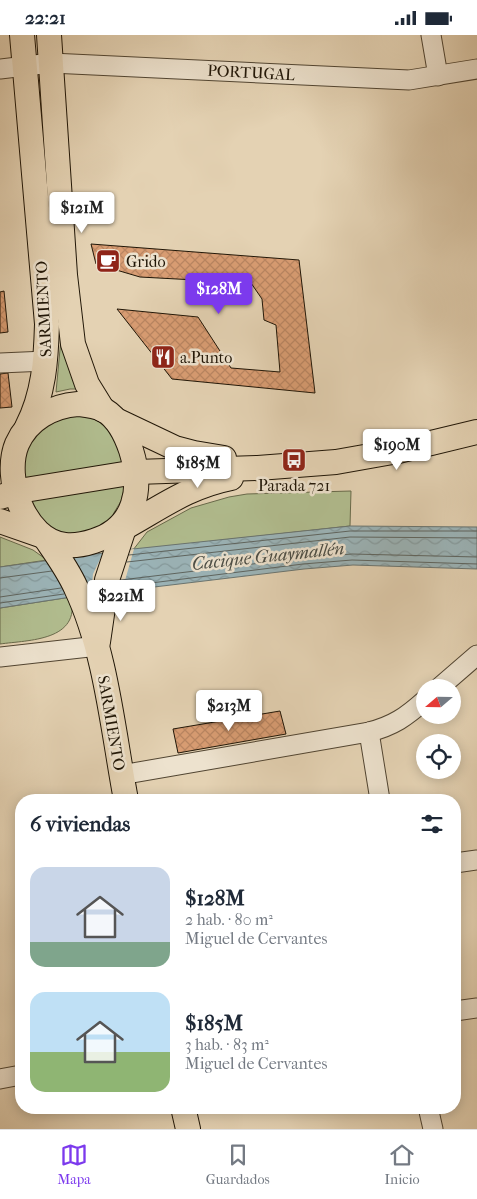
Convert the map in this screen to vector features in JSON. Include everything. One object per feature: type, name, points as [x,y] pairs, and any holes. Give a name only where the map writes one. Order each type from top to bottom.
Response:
[{"type":"main road","name":"SARMIENTO","points":[[21,437],[38,401],[46,361],[47,324],[22,35]]},
{"type":"main road","name":"SARMIENTO","points":[[49,35],[65,275],[73,343],[87,385],[125,434],[136,472],[135,498],[107,580],[98,646]]},
{"type":"main road","points":[[0,462],[38,417],[57,407],[78,404],[110,415],[175,448],[194,453],[248,461],[258,468]]},
{"type":"main road","points":[[8,495],[136,472],[258,468],[318,464],[364,458],[477,432]]},
{"type":"main road","points":[[8,495],[14,477],[21,437]]},
{"type":"main road","points":[[0,521],[56,543],[74,545],[90,543],[122,532],[161,505],[190,490],[205,484],[247,475],[258,468]]},
{"type":"main road","points":[[8,495],[43,537]]},
{"type":"main road","name":"SARMIENTO","points":[[43,537],[70,576],[98,646],[125,794]]},
{"type":"main road","points":[[185,1114],[188,1129]]},
{"type":"street","points":[[431,35],[438,77]]},
{"type":"street","name":"PORTUGAL","points":[[0,69],[51,63],[409,80],[438,77],[477,69]]},
{"type":"street","points":[[0,363],[46,361]]},
{"type":"street","points":[[0,657],[98,646]]},
{"type":"street","points":[[449,679],[477,655]]},
{"type":"street","points":[[121,775],[369,732],[385,728],[406,717],[416,709]]},
{"type":"street","points":[[369,732],[379,794]]},
{"type":"street","points":[[461,862],[477,861]]},
{"type":"street","points":[[461,1010],[477,1008]]},
{"type":"street","points":[[0,1079],[15,1076]]},
{"type":"street","points":[[430,1114],[433,1129]]},
{"type":"green space","points":[[61,339],[80,389],[56,392]]},
{"type":"green space","points":[[71,413],[98,419],[113,432],[124,462],[24,481],[26,453],[34,432],[45,424]]},
{"type":"green space","points":[[125,485],[121,501],[107,523],[89,533],[60,534],[44,523],[28,500]]},
{"type":"green space","points":[[351,491],[350,526],[133,550],[147,532],[191,508],[229,497],[247,494]]},
{"type":"green space","points":[[0,537],[33,550],[47,560],[0,567]]},
{"type":"green space","points":[[71,597],[72,611],[68,622],[61,630],[38,639],[0,644],[0,608]]},
{"type":"water","name":"Cacique Guaymallén","points":[[350,526],[477,527],[477,569],[353,565],[304,569],[71,597],[0,608],[0,567],[133,549]]},
{"type":"pier","points":[[134,549],[122,591],[71,597],[91,593],[93,574],[103,553]]},
{"type":"building","points":[[91,244],[299,260],[315,393],[172,379],[117,309],[198,317],[231,368],[280,372],[276,325],[264,320],[262,299],[251,283],[140,277],[96,264]]},
{"type":"building","points":[[4,291],[8,332],[0,333],[0,292]]},
{"type":"building","points":[[8,373],[12,407],[0,408],[0,374]]},
{"type":"building","points":[[280,711],[286,734],[178,753],[173,729]]},
{"type":"place","name":"Grido","points":[[108,261]]},
{"type":"place","name":"a.Punto","points":[[163,357]]},
{"type":"place","name":"Parada 721","points":[[294,460]]}]
